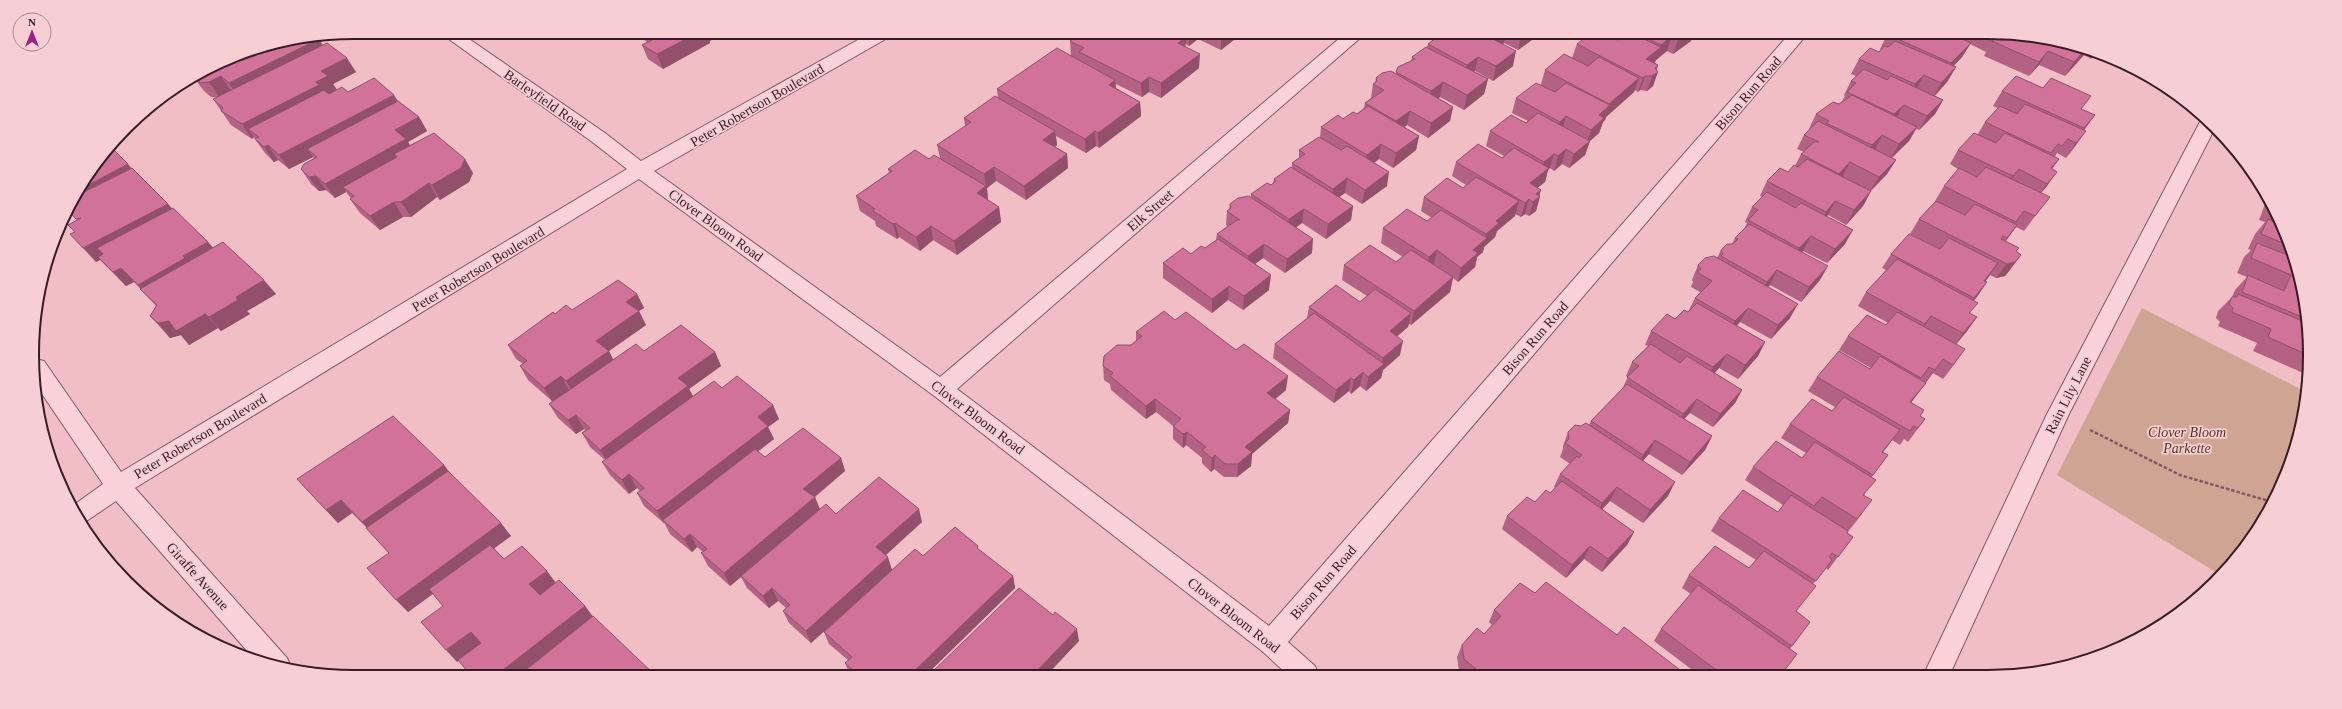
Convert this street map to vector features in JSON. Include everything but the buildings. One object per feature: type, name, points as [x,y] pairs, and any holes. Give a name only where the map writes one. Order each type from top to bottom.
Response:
[{"type":"street","name":"Barleyfield Road","points":[[458,39],[598,137],[640,170]]},
{"type":"street","name":"Peter Robertson Boulevard","points":[[81,513],[118,486],[640,170],[873,39]]},
{"type":"street","name":"Elk Street","points":[[941,389],[1350,39]]},
{"type":"street","name":"Bison Run Road","points":[[1271,643],[1794,39]]},
{"type":"street","name":"Rain Lily Lane","points":[[1939,670],[2058,414],[2206,126]]},
{"type":"street","name":"Clover Bloom Road","points":[[640,170],[941,389],[1271,643],[1301,670]]},
{"type":"street","name":"Giraffe Avenue","points":[[40,373],[118,486],[271,658]]},
{"type":"path","points":[[2058,414],[2180,474],[2267,500]]},
{"type":"green space","name":"Clover Bloom Parkette","points":[[2142,308],[2301,389],[2297,416],[2292,436],[2279,475],[2261,512],[2250,530],[2238,547],[2216,572],[2057,475]]}]
